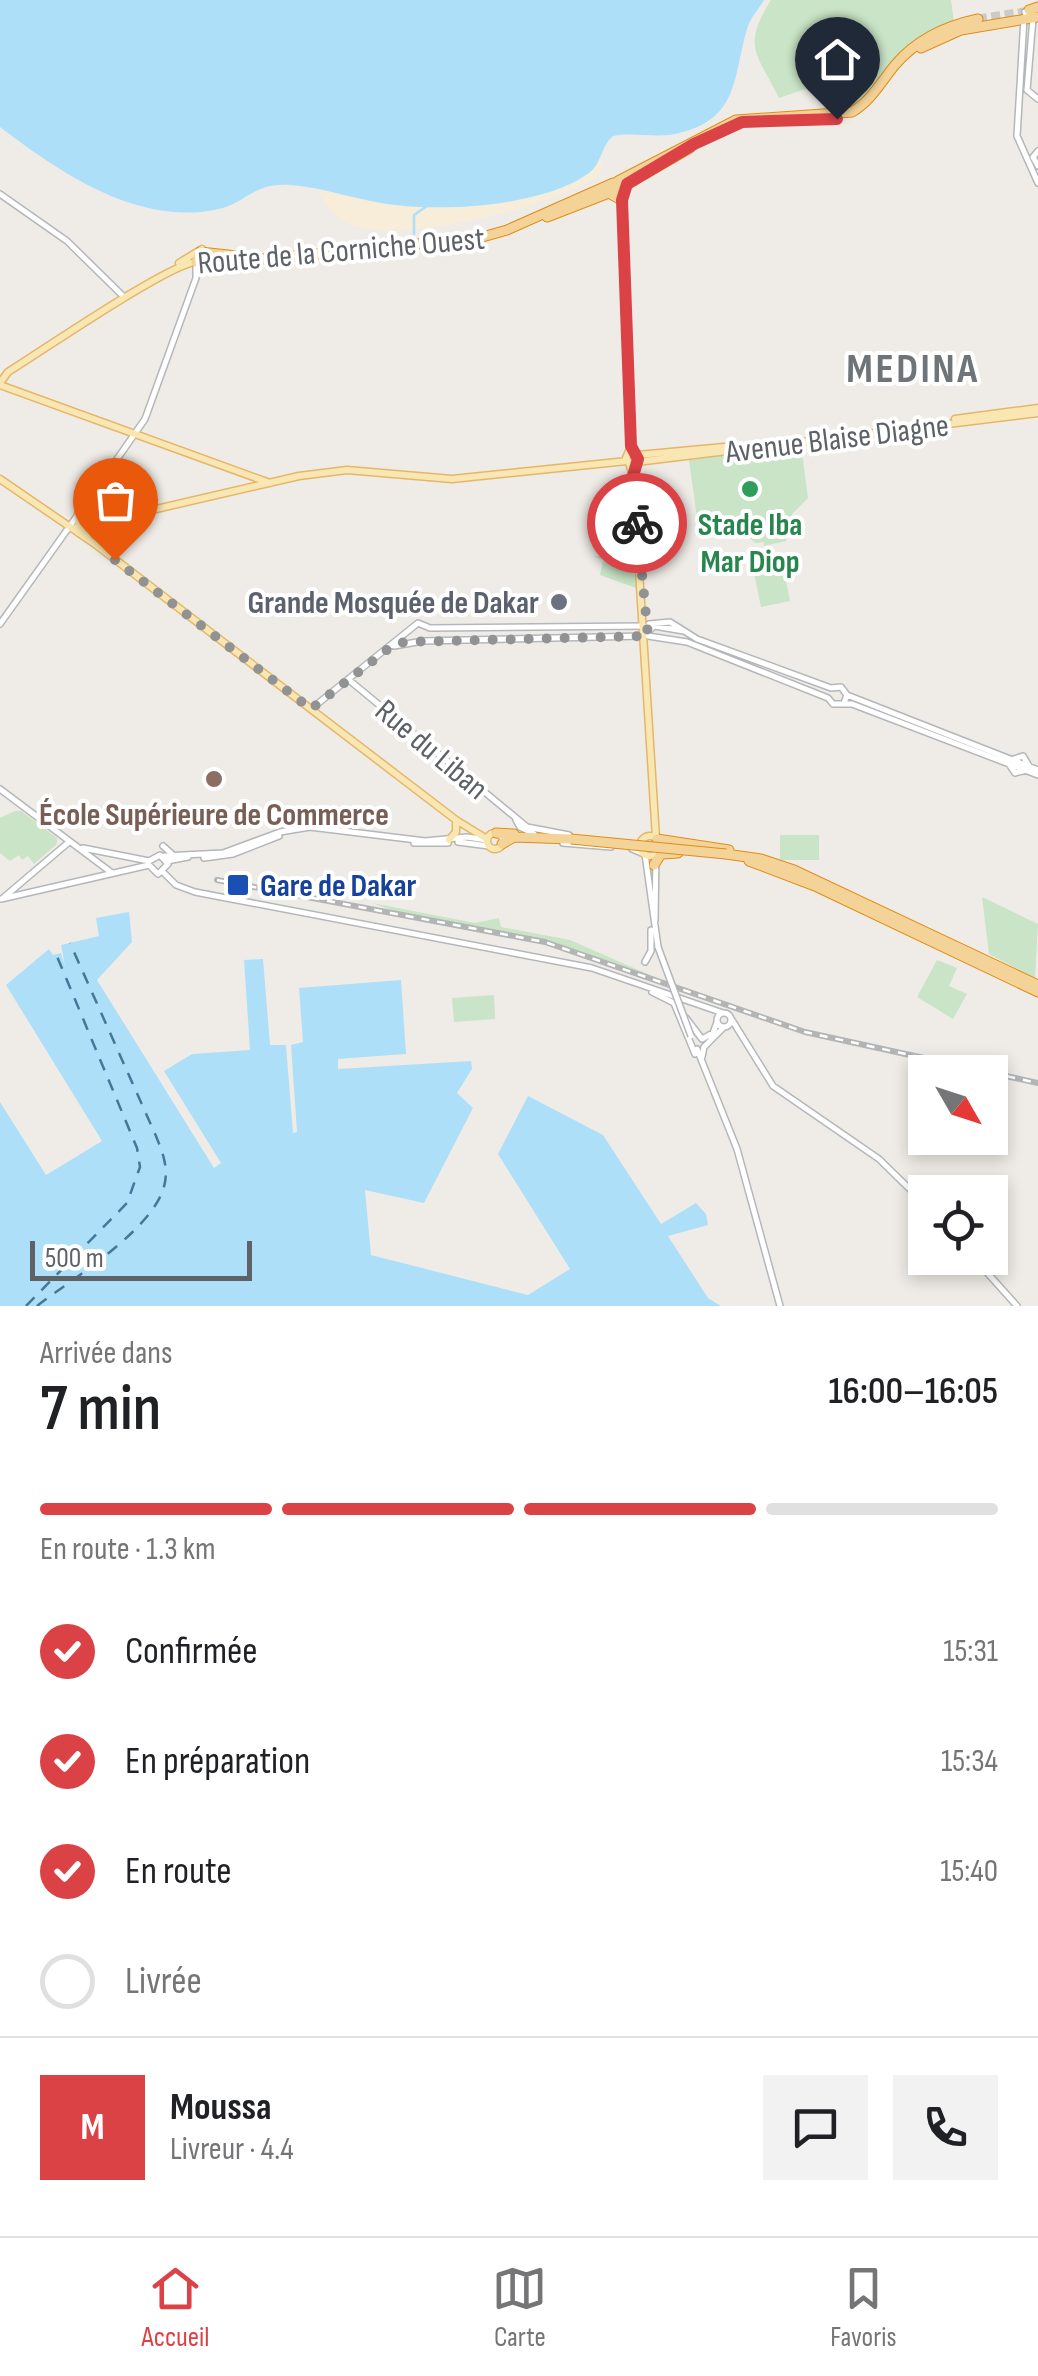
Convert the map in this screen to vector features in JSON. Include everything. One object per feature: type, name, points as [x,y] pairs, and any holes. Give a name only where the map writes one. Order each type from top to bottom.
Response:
[{"type":"highway","points":[[910,54],[960,30],[1031,15]]},
{"type":"highway","name":"Route de la Corniche Ouest","points":[[196,262],[347,257],[484,242],[617,187],[744,121],[850,116],[866,107],[910,54],[949,30],[978,21],[949,26],[915,46],[864,104],[852,112],[741,118],[678,150],[617,187],[525,223],[479,238],[273,257]]},
{"type":"highway","points":[[196,262],[200,252],[252,259],[273,257]]},
{"type":"highway","points":[[494,838],[540,837],[729,855],[760,862],[823,882],[1038,989]]},
{"type":"highway","points":[[656,839],[760,862]]},
{"type":"highway","points":[[656,853],[760,862]]},
{"type":"highway","points":[[654,865],[663,854],[678,853]]},
{"type":"main road","points":[[617,187],[633,476],[647,630],[650,781],[656,839],[656,853],[644,854],[650,781]]},
{"type":"main road","name":"Route de la Corniche Ouest","points":[[166,273],[200,249],[273,257]]},
{"type":"main road","name":"Route de la Corniche Ouest","points":[[166,273],[184,263],[196,262]]},
{"type":"main road","points":[[1,380],[166,273]]},
{"type":"main road","points":[[1,380],[271,484]]},
{"type":"main road","name":"Avenue Blaise Diagne","points":[[77,528],[271,484],[357,469],[446,480],[1038,410]]},
{"type":"main road","points":[[0,479],[77,528],[456,820],[494,838]]},
{"type":"main road","points":[[77,528],[81,510]]},
{"type":"main road","points":[[449,840],[456,832],[456,820]]},
{"type":"main road","points":[[643,839],[656,839]]},
{"type":"street","points":[[1031,15],[1018,139],[1038,183]]},
{"type":"street","points":[[1023,90],[1038,99]]},
{"type":"street","points":[[1036,154],[1038,166]]},
{"type":"street","points":[[0,194],[66,241],[126,299]]},
{"type":"street","points":[[196,262],[196,278]]},
{"type":"street","points":[[81,510],[136,434],[156,392],[196,278],[202,269],[216,263]]},
{"type":"street","points":[[0,624],[77,528]]},
{"type":"street","points":[[406,640],[420,623],[434,628],[647,630],[829,693],[841,687],[846,698],[1010,762],[1015,774],[1028,768]]},
{"type":"street","points":[[311,709],[388,649],[406,640],[668,626],[829,693],[835,705],[846,698]]},
{"type":"street","points":[[406,640],[412,630]]},
{"type":"street","name":"Rue du Liban","points":[[348,680],[516,818]]},
{"type":"street","points":[[1010,762],[1023,756],[1028,768],[1038,772]]},
{"type":"street","points":[[0,789],[112,874]]},
{"type":"street","points":[[516,818],[524,830],[540,837],[634,849],[644,854],[658,947],[701,1045],[709,1084]]},
{"type":"street","points":[[0,899],[112,874],[149,863],[155,855],[227,856],[275,837],[311,830],[424,844],[494,838],[516,818]]},
{"type":"street","points":[[516,818],[541,832],[643,839]]},
{"type":"street","points":[[168,857],[222,853],[280,832],[310,827],[425,841],[494,838]]},
{"type":"street","points":[[0,899],[70,842]]},
{"type":"street","points":[[163,846],[168,857],[163,872]]},
{"type":"street","points":[[77,847],[149,863],[154,872],[163,872],[176,886],[195,892],[579,966],[711,1012],[723,1012],[738,1029],[770,1083],[879,1158],[908,1187]]},
{"type":"street","points":[[656,853],[656,935]]},
{"type":"street","points":[[645,962],[651,951],[651,912]]},
{"type":"street","points":[[674,1000],[725,1119]]},
{"type":"street","points":[[711,1012],[726,1027],[738,1029]]},
{"type":"street","points":[[701,1045],[715,1031],[723,1012]]},
{"type":"street","points":[[701,1045],[732,1020]]},
{"type":"street","points":[[701,1045],[780,1306]]},
{"type":"street","points":[[989,1275],[1017,1306]]},
{"type":"green space","points":[[771,0],[951,0],[954,23],[926,33],[912,43],[888,66],[861,105],[853,107],[814,86],[779,98],[759,59],[755,40]]},
{"type":"green space","name":"Stade Iba Mar Diop","points":[[801,445],[808,498],[792,514],[786,541],[764,546],[764,542],[756,543],[741,532],[728,534],[730,527],[723,521],[698,526],[689,460]]},
{"type":"green space","points":[[593,556],[632,556],[636,588],[600,575],[603,560]]},
{"type":"green space","points":[[783,566],[790,601],[761,607],[754,573]]},
{"type":"green space","points":[[21,811],[57,838],[57,844],[34,864],[28,856],[22,860],[19,855],[10,861],[0,853],[0,818]]},
{"type":"green space","points":[[780,835],[819,835],[819,860],[780,860]]},
{"type":"green space","points":[[982,897],[1038,924],[1035,978],[989,954]]},
{"type":"green space","points":[[372,903],[475,923],[499,918],[501,927],[570,940],[668,983],[559,944],[400,913]]},
{"type":"green space","points":[[937,960],[957,968],[949,986],[967,994],[953,1019],[917,997]]},
{"type":"green space","points":[[494,995],[495,1019],[454,1022],[452,998]]},
{"type":"sand","points":[[601,160],[602,169],[597,176],[547,199],[475,220],[402,230],[349,224],[334,214],[317,191],[394,205],[444,207],[505,202],[562,188],[585,176]]},
{"type":"water","points":[[0,0],[764,0],[748,26],[730,94],[712,118],[675,134],[613,136],[589,173],[545,193],[488,205],[430,207],[381,203],[314,188],[278,185],[258,190],[225,207],[185,213],[156,210],[100,191],[47,161],[0,127]]},
{"type":"water","points":[[129,912],[132,942],[97,980],[214,1168],[221,1163],[164,1071],[192,1054],[250,1050],[244,960],[263,959],[270,1045],[286,1045],[293,1133],[297,1132],[291,1045],[303,1042],[299,988],[401,980],[406,1054],[338,1059],[338,1069],[471,1061],[472,1069],[457,1093],[473,1108],[424,1203],[365,1190],[371,1255],[528,1295],[570,1269],[498,1154],[528,1096],[603,1135],[661,1224],[696,1203],[706,1214],[708,1225],[668,1236],[708,1298],[721,1306],[0,1306],[0,1102],[46,1175],[102,1141],[6,985],[49,949],[53,955],[61,953],[65,966],[61,945],[99,936],[96,918]]},
{"type":"waterway","points":[[414,234],[414,215],[427,206]]},
{"type":"ferry route","points":[[37,1306],[131,1234],[159,1199],[166,1176],[156,1136],[70,943]]},
{"type":"ferry route","points":[[26,1306],[127,1203],[140,1167],[137,1148],[56,954]]},
{"type":"tunnel","points":[[978,19],[1030,11]]},
{"type":"railway","points":[[217,880],[545,942],[805,1032],[1038,1083]]},
{"type":"way so far","points":[[115,560],[311,709],[388,649],[404,642],[648,636],[637,523]]},
{"type":"place","name":"Stade Iba Mar Diop","points":[[750,489]]},
{"type":"place","name":"Grande Mosquée de Dakar","points":[[559,602]]},
{"type":"place","name":"École Supérieure de Commerce","points":[[214,779]]},
{"type":"place","name":"Gare de Dakar","points":[[238,885]]},
{"type":"district","name":"MEDINA","points":[[913,367]]},
{"type":"route","points":[[637,523],[633,476],[638,455],[631,446],[624,298],[622,200],[627,184],[694,144],[742,122],[837,119]]}]
